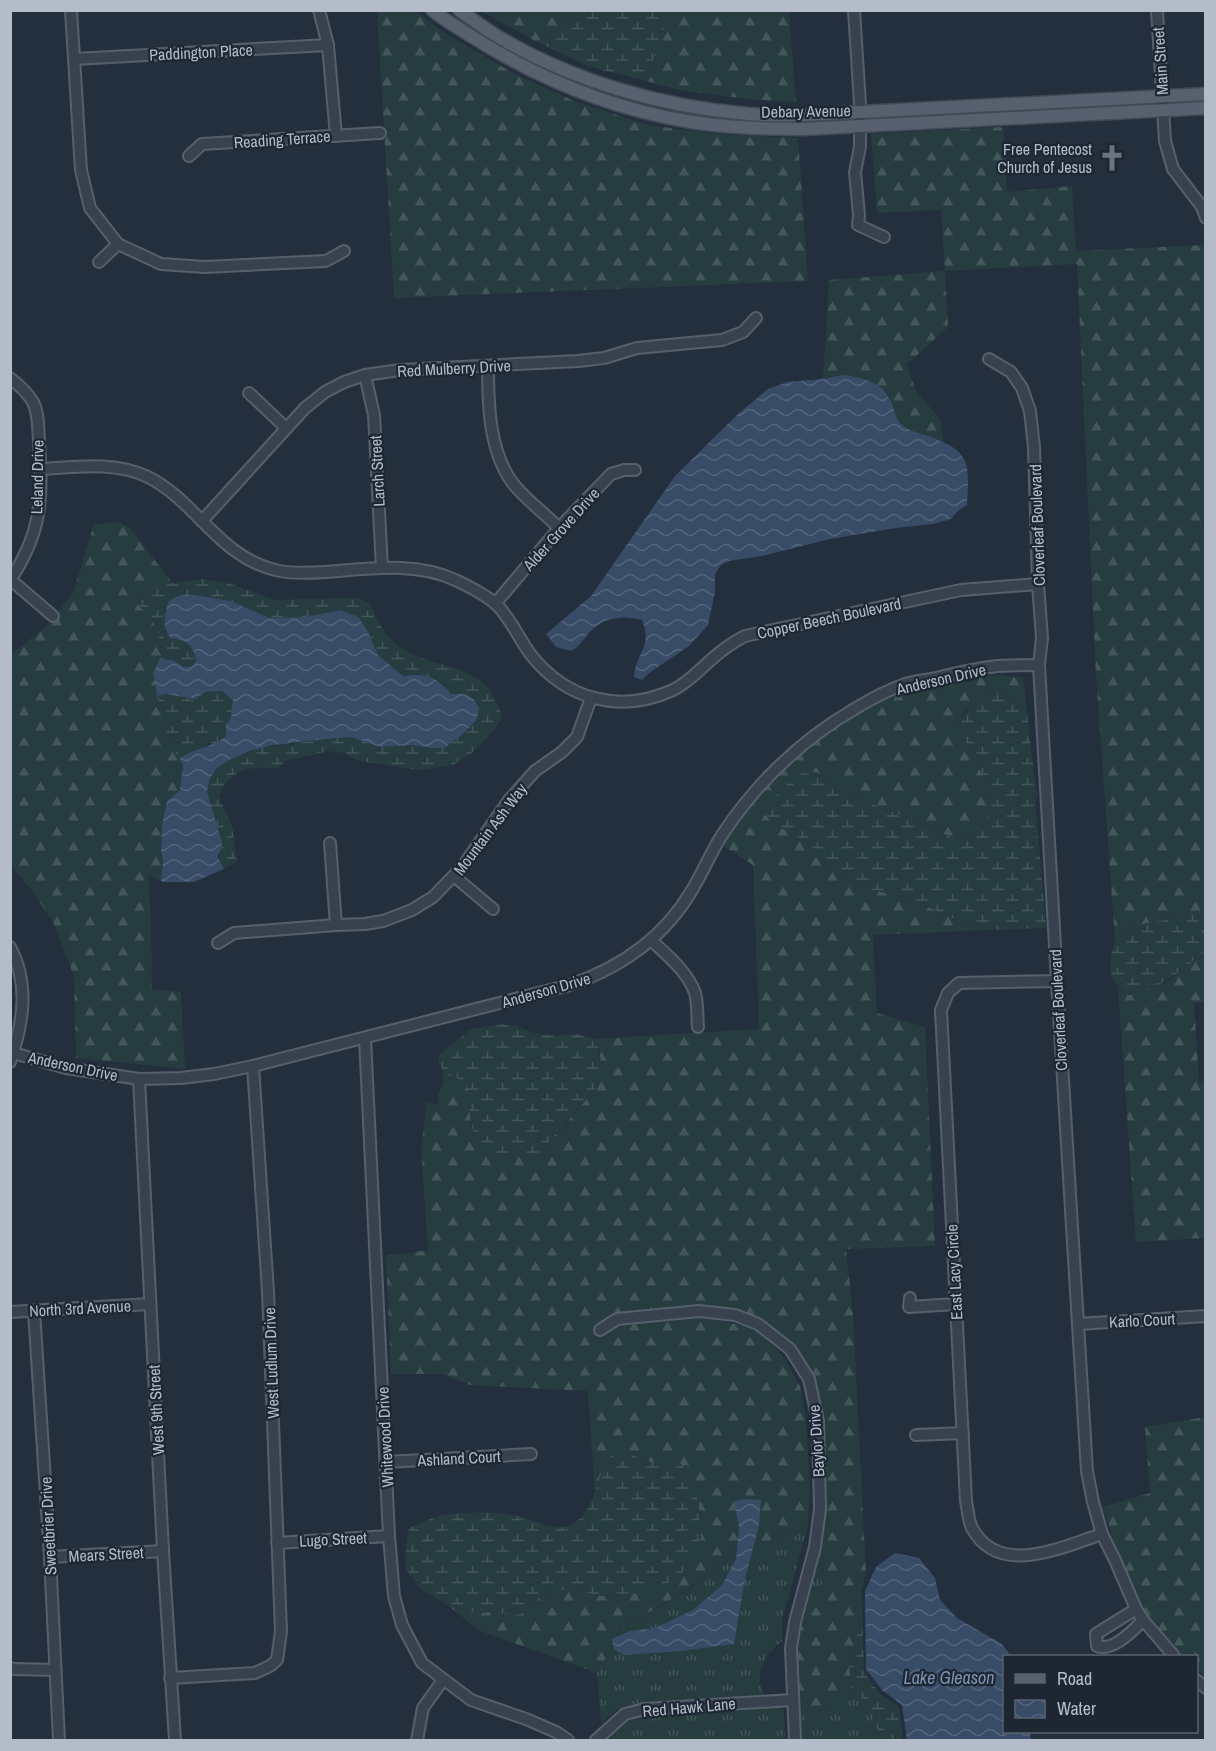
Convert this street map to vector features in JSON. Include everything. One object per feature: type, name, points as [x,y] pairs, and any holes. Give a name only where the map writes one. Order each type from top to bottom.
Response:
[{"type":"main road","name":"Debary Avenue","points":[[432,10],[493,51],[539,75],[590,95],[685,121],[745,128],[804,129],[1206,108]]},
{"type":"main road","name":"Debary Avenue","points":[[459,10],[498,36],[543,60],[593,81],[647,97],[690,106],[749,114],[804,115],[1206,94]]},
{"type":"street","points":[[71,10],[81,170],[90,208],[118,244],[161,264],[205,267],[326,261],[344,250]]},
{"type":"street","points":[[319,10],[328,45],[336,136]]},
{"type":"street","points":[[854,10],[860,127],[860,147],[855,172],[858,225],[884,237]]},
{"type":"street","name":"Main Street","points":[[1157,10],[1165,141],[1173,169],[1202,207],[1206,218]]},
{"type":"street","name":"Paddington Place","points":[[74,59],[328,45]]},
{"type":"street","name":"Reading Terrace","points":[[189,156],[202,144],[380,133]]},
{"type":"street","points":[[99,262],[118,244]]},
{"type":"street","name":"Red Mulberry Drive","points":[[202,521],[305,408],[325,392],[344,382],[365,375],[400,370],[578,361],[604,358],[637,348],[722,340],[743,332],[756,318]]},
{"type":"street","name":"Cloverleaf Boulevard","points":[[989,359],[1011,372],[1022,388],[1030,411],[1034,447],[1042,639],[1039,665],[1087,1471],[1102,1534],[1136,1609],[1173,1655]]},
{"type":"street","points":[[488,366],[490,416],[498,456],[515,486],[559,528]]},
{"type":"street","name":"Larch Street","points":[[365,375],[374,415],[382,568]]},
{"type":"street","name":"Leland Drive","points":[[10,378],[24,390],[33,402],[37,415],[41,469],[40,502],[32,541],[20,566],[10,580]]},
{"type":"street","points":[[249,393],[286,428]]},
{"type":"street","name":"Copper Beech Boulevard","points":[[41,469],[103,466],[135,472],[161,484],[230,549],[256,564],[280,571],[303,573],[382,568],[434,572],[455,579],[495,604],[510,620],[530,653],[548,674],[566,687],[591,698],[621,702],[643,700],[666,693],[687,681],[712,658],[745,636],[961,590],[1038,584]]},
{"type":"street","name":"Alder Grove Drive","points":[[495,604],[559,528],[611,474],[624,470],[635,470]]},
{"type":"street","points":[[10,580],[53,616]]},
{"type":"street","name":"Anderson Drive","points":[[11,1056],[66,1068],[139,1079],[192,1077],[253,1066],[592,978],[652,941],[676,915],[722,836],[756,788],[775,768],[833,721],[905,684],[999,666],[1039,665]]},
{"type":"street","name":"Mountain Ash Way","points":[[218,943],[234,933],[365,924],[398,916],[433,897],[455,877],[509,800],[535,771],[562,752],[577,737],[591,698]]},
{"type":"street","points":[[330,843],[336,925]]},
{"type":"street","points":[[455,877],[493,909]]},
{"type":"street","points":[[652,941],[689,981],[695,994],[698,1027]]},
{"type":"street","points":[[10,946],[18,961],[23,1002],[21,1020],[11,1056]]},
{"type":"street","name":"East Lacy Circle","points":[[1057,981],[959,983],[948,993],[941,1010],[966,1501],[973,1528],[987,1547],[1006,1554],[1037,1555],[1102,1534]]},
{"type":"street","name":"Whitewood Drive","points":[[365,1038],[389,1536],[394,1596],[402,1624],[422,1663],[471,1700],[526,1719],[556,1732],[567,1740]]},
{"type":"street","name":"West Ludlum Drive","points":[[170,1678],[255,1673],[270,1666],[276,1660],[281,1631],[268,1292],[253,1066]]},
{"type":"street","name":"West 9th Street","points":[[139,1079],[175,1740]]},
{"type":"street","points":[[910,1298],[909,1307],[956,1304]]},
{"type":"street","name":"North 3rd Avenue","points":[[10,1312],[150,1304]]},
{"type":"street","name":"Sweetbrier Drive","points":[[34,1311],[50,1557],[58,1740]]},
{"type":"street","name":"Baylor Drive","points":[[600,1330],[617,1319],[699,1311],[735,1315],[758,1324],[790,1349],[809,1379],[818,1421],[820,1509],[815,1547],[795,1622],[791,1648],[795,1740]]},
{"type":"street","name":"Karlo Court","points":[[1078,1324],[1206,1316]]},
{"type":"street","points":[[916,1435],[963,1433]]},
{"type":"street","name":"Ashland Court","points":[[387,1462],[531,1454]]},
{"type":"street","name":"Lugo Street","points":[[277,1543],[389,1536]]},
{"type":"street","name":"Mears Street","points":[[50,1557],[163,1551]]},
{"type":"street","points":[[1136,1609],[1096,1634],[1096,1646],[1113,1644],[1143,1620]]},
{"type":"street","points":[[10,1668],[54,1670]]},
{"type":"street","points":[[417,1740],[423,1708],[443,1680]]},
{"type":"street","name":"Red Hawk Lane","points":[[596,1740],[625,1714],[645,1709],[793,1700]]},
{"type":"green space","points":[[377,11],[415,11],[448,35],[513,73],[574,101],[648,125],[716,134],[798,138],[808,281],[394,298]]},
{"type":"green space","points":[[481,11],[580,11],[537,42]]},
{"type":"green space","points":[[580,11],[663,11],[660,23],[666,32],[655,54],[651,71],[639,79],[590,67],[537,42]]},
{"type":"green space","points":[[663,11],[789,11],[796,102],[747,99],[679,90],[639,79],[651,71],[654,55],[666,32],[659,23]]},
{"type":"green space","points":[[1003,127],[1007,192],[1072,186],[1076,251],[1205,245],[1206,522],[1203,523],[1206,543],[1205,916],[1192,915],[1138,925],[1115,940],[1096,675],[1077,264],[945,271],[941,210],[877,213],[871,134]]},
{"type":"green space","points":[[945,271],[948,327],[907,364],[915,389],[940,420],[943,442],[905,428],[894,416],[890,400],[823,379],[829,280]]},
{"type":"green space","points":[[119,522],[130,528],[173,584],[148,592],[137,604],[153,619],[161,644],[163,655],[153,673],[166,735],[183,765],[180,790],[167,801],[162,825],[161,881],[148,875],[152,989],[181,992],[185,1069],[76,1058],[74,976],[54,924],[31,889],[11,866],[10,655],[52,620],[54,622],[59,615],[57,613],[73,593],[94,524]]},
{"type":"green space","points":[[203,579],[231,584],[275,600],[356,598],[370,603],[379,622],[396,644],[417,656],[476,677],[496,700],[502,719],[472,753],[453,765],[419,770],[359,761],[344,753],[328,751],[285,761],[278,768],[250,769],[235,774],[219,797],[232,826],[237,862],[224,869],[217,856],[221,850],[220,833],[207,792],[210,779],[217,768],[228,760],[260,748],[351,737],[380,747],[412,745],[431,748],[463,734],[469,727],[451,694],[442,683],[417,674],[403,676],[397,672],[378,655],[367,630],[341,610],[306,617],[270,618],[231,601],[180,595],[165,611],[165,632],[170,638],[188,644],[196,661],[192,666],[184,667],[173,660],[160,659],[163,655],[155,626],[137,604],[149,591],[157,587]]},
{"type":"green space","points":[[980,674],[1023,677],[1027,712],[1014,701],[994,691],[987,692],[963,713],[959,726],[975,764],[990,782],[991,809],[974,839],[952,838],[924,824],[843,793],[825,775],[765,815],[774,824],[811,844],[818,858],[840,878],[870,889],[913,900],[963,923],[988,930],[873,935],[877,1013],[925,1027],[935,1246],[846,1249],[853,1314],[866,1574],[861,1591],[862,1609],[859,1629],[848,1656],[852,1688],[817,1711],[792,1713],[797,1628],[812,1608],[822,1585],[823,1568],[817,1552],[814,1417],[808,1383],[790,1350],[741,1316],[615,1315],[594,1329],[599,1337],[618,1323],[699,1316],[740,1325],[759,1332],[783,1356],[800,1386],[806,1418],[810,1491],[805,1536],[800,1532],[792,1531],[768,1541],[734,1548],[727,1561],[682,1593],[625,1626],[597,1673],[480,1631],[449,1606],[475,1613],[517,1615],[533,1606],[540,1596],[551,1590],[574,1590],[603,1596],[635,1593],[642,1590],[651,1462],[624,1452],[606,1462],[595,1495],[588,1391],[470,1385],[443,1374],[391,1374],[386,1256],[428,1250],[421,1148],[427,1102],[438,1105],[438,1094],[444,1083],[443,1073],[452,1075],[464,1083],[470,1092],[471,1126],[542,1151],[598,1085],[600,1049],[596,1039],[759,1029],[753,865],[722,845],[725,839],[778,772],[835,725],[870,705],[906,689]]},
{"type":"green space","points":[[222,691],[234,700],[231,718],[226,725],[226,736],[179,759],[166,735],[157,696],[165,694],[196,699],[205,692]]},
{"type":"green space","points":[[994,691],[1014,701],[1027,712],[1037,799],[1035,799],[1046,928],[988,930],[963,923],[913,900],[870,889],[840,878],[818,858],[811,844],[774,824],[765,815],[782,789],[807,770],[825,775],[843,793],[924,824],[952,838],[974,839],[991,809],[990,782],[975,764],[959,726],[972,704],[982,696]]},
{"type":"green space","points":[[1192,915],[1205,916],[1205,951],[1179,972],[1151,989],[1129,995],[1116,984],[1110,965],[1115,940],[1138,925]]},
{"type":"green space","points":[[1205,951],[1205,1002],[1194,1003],[1199,1081],[1206,1081],[1205,1238],[1136,1242],[1118,988],[1129,995],[1164,984]]},
{"type":"green space","points":[[500,1024],[516,1026],[534,1033],[556,1036],[576,1034],[596,1039],[599,1049],[601,1062],[597,1087],[544,1148],[530,1156],[515,1157],[498,1154],[480,1141],[473,1129],[470,1096],[466,1086],[459,1079],[443,1073],[438,1062],[440,1054],[471,1029]]},
{"type":"green space","points":[[1205,1417],[1205,1677],[1198,1669],[1198,1655],[1183,1655],[1153,1622],[1137,1599],[1122,1565],[1103,1507],[1150,1493],[1145,1427]]},
{"type":"green space","points":[[624,1452],[651,1462],[676,1458],[693,1479],[699,1506],[701,1538],[686,1568],[677,1578],[668,1583],[635,1593],[603,1596],[574,1590],[551,1590],[540,1596],[527,1612],[517,1615],[475,1613],[449,1606],[418,1587],[406,1569],[405,1552],[409,1528],[439,1516],[499,1513],[550,1526],[570,1525],[586,1511],[606,1462],[611,1456]]},
{"type":"green space","points":[[792,1531],[800,1532],[805,1536],[782,1621],[782,1641],[765,1660],[760,1674],[762,1689],[766,1697],[645,1705],[618,1709],[601,1723],[597,1673],[625,1626],[682,1594],[727,1561],[734,1548],[768,1541]]},
{"type":"green space","points":[[817,1552],[821,1563],[822,1583],[810,1611],[797,1628]]},
{"type":"green space","points":[[862,1609],[864,1672],[879,1693],[899,1707],[903,1740],[881,1740],[870,1707],[852,1688],[848,1656],[859,1629]]},
{"type":"green space","points":[[852,1688],[870,1707],[881,1740],[793,1740],[796,1714],[821,1710]]},
{"type":"green space","points":[[776,1706],[784,1710],[785,1740],[603,1740],[621,1718],[646,1714]]},
{"type":"water","points":[[844,375],[864,379],[882,388],[901,424],[954,448],[961,455],[967,470],[967,505],[951,519],[933,524],[830,539],[762,556],[729,561],[721,565],[715,574],[715,592],[708,625],[689,646],[642,680],[634,677],[646,637],[642,620],[620,618],[606,621],[594,628],[571,651],[556,647],[546,634],[591,596],[675,476],[738,414],[768,389],[787,382]]},
{"type":"water","points":[[180,595],[231,601],[270,618],[306,617],[341,610],[358,617],[367,630],[378,655],[403,676],[430,677],[451,694],[465,694],[471,697],[479,708],[477,719],[463,734],[444,748],[412,745],[380,747],[351,737],[274,745],[250,751],[229,760],[217,768],[210,778],[207,792],[222,842],[217,856],[224,869],[194,882],[161,881],[162,825],[167,801],[180,790],[183,765],[179,759],[226,736],[226,725],[231,718],[233,700],[222,691],[205,692],[196,699],[165,694],[157,696],[153,673],[160,659],[173,660],[184,667],[192,666],[196,661],[191,647],[181,640],[170,638],[165,625],[169,601]]},
{"type":"water","points":[[761,1500],[759,1525],[745,1579],[734,1644],[624,1655],[614,1649],[612,1639],[630,1631],[655,1628],[693,1610],[722,1585],[736,1559],[739,1527],[734,1501]]},
{"type":"water","name":"Lake Gleason","points":[[895,1553],[919,1558],[935,1578],[940,1600],[957,1618],[1002,1644],[1010,1655],[1003,1655],[1003,1733],[1030,1733],[1031,1740],[907,1740],[902,1705],[882,1690],[866,1669],[865,1591],[876,1567]]},
{"type":"place","name":"Free Pentecost Church of Jesus","points":[[1112,158]]}]
